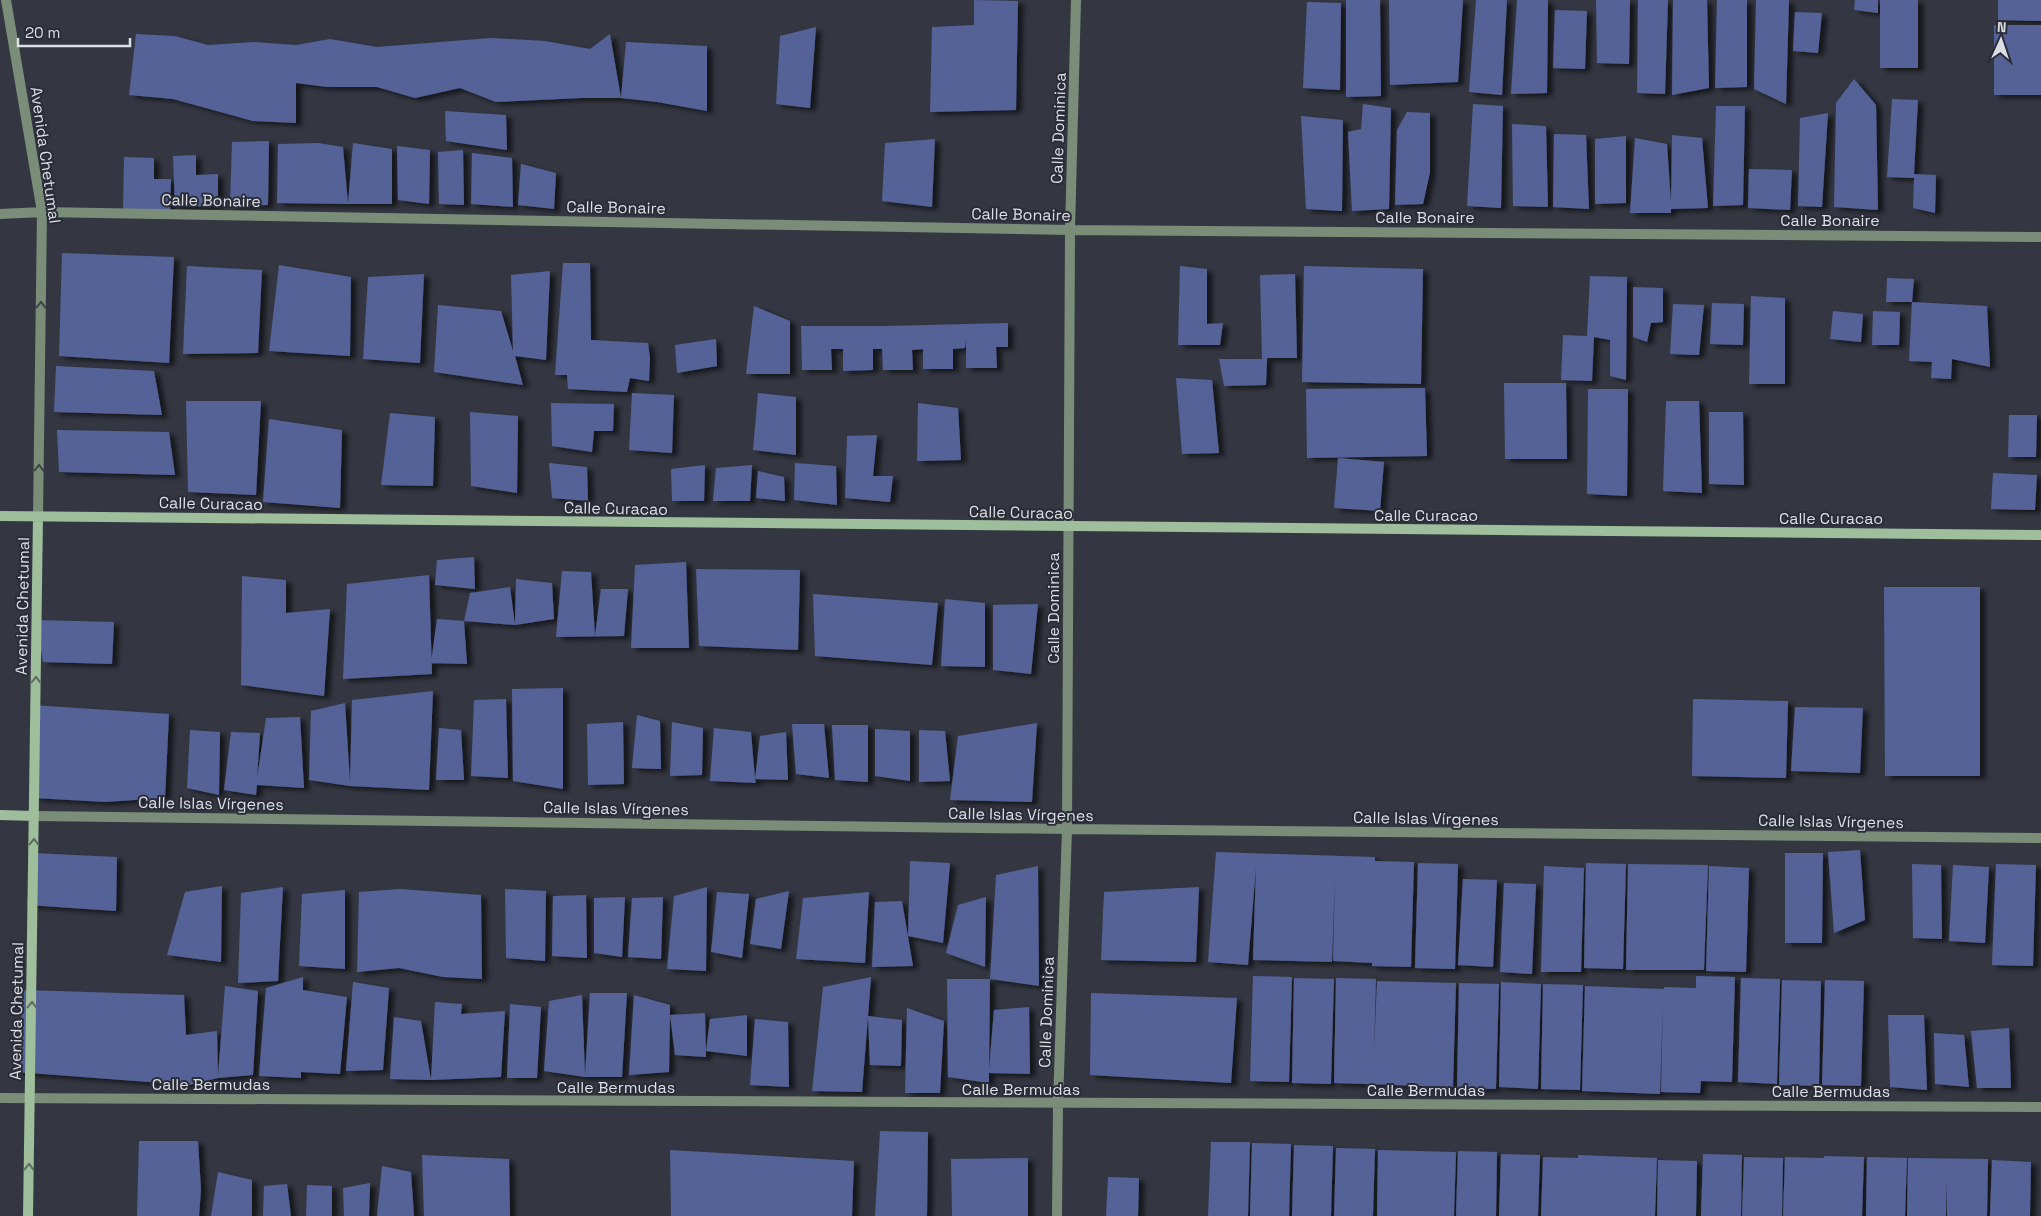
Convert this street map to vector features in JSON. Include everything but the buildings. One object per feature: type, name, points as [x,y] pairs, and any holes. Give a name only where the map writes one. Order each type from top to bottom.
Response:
[{"type":"main road","name":"Calle Curacao","points":[[0,516],[2041,535]]},
{"type":"main road","name":"Avenida Chetumal","points":[[28,1216],[38,517]]},
{"type":"main road","name":"Calle Islas Vírgenes","points":[[0,815],[34,816]]},
{"type":"street","name":"Avenida Chetumal","points":[[6,0],[42,212],[38,517]]},
{"type":"street","name":"Calle Dominica","points":[[1057,1216],[1058,1104],[1067,829],[1070,230],[1076,0]]},
{"type":"street","name":"Calle Bonaire","points":[[0,214],[42,212],[1070,230],[2041,237]]},
{"type":"street","name":"Calle Islas Vírgenes","points":[[34,816],[1067,829],[2041,838]]},
{"type":"street","name":"Calle Bermudas","points":[[0,1098],[2041,1107]]}]
